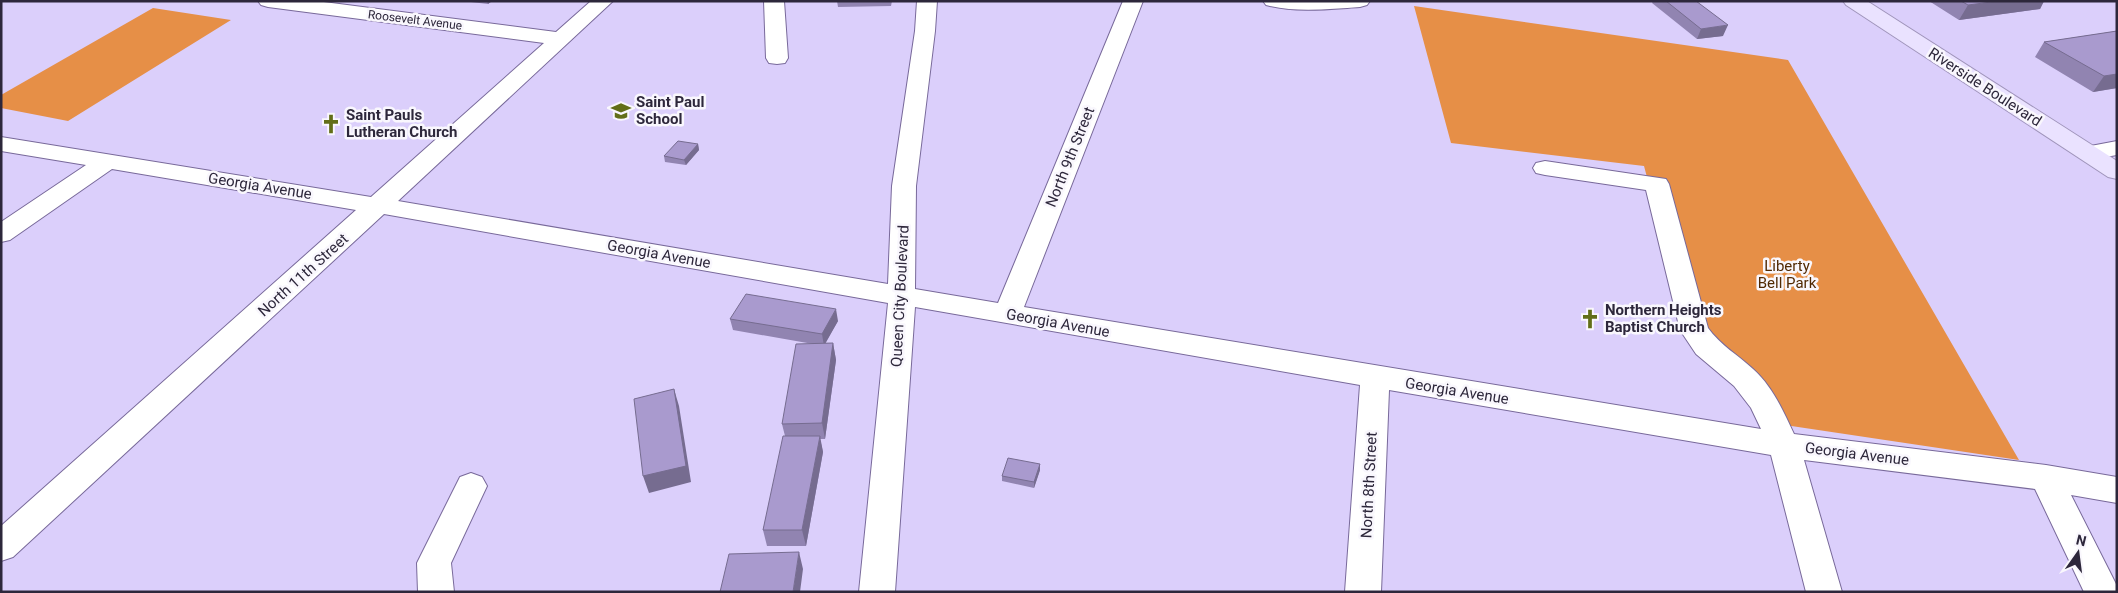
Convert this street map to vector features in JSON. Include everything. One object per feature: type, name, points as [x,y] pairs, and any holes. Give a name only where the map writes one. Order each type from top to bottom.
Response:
[{"type":"main road","name":"Riverside Boulevard","points":[[1853,1],[2117,172]]},
{"type":"street","name":"Roosevelt Avenue","points":[[268,1],[328,5],[561,39]]},
{"type":"street","name":"North 11th Street","points":[[1,547],[603,1]]},
{"type":"street","points":[[774,1],[777,58]]},
{"type":"street","name":"Queen City Boulevard","points":[[877,592],[901,322],[904,186],[925,32],[927,1]]},
{"type":"street","name":"North 9th Street","points":[[1007,314],[1133,1]]},
{"type":"street","points":[[1272,1],[1313,4],[1360,1]]},
{"type":"street","name":"Georgia Avenue","points":[[1,144],[379,206],[1375,377],[1784,445],[2046,478],[2117,490]]},
{"type":"street","points":[[2088,153],[2117,148]]},
{"type":"street","points":[[1,234],[107,162]]},
{"type":"street","points":[[1545,168],[1657,184],[1694,330],[1706,347],[1744,378],[1764,403],[1784,445],[1824,592]]},
{"type":"street","name":"North 8th Street","points":[[1363,592],[1375,377]]},
{"type":"street","points":[[2046,478],[2102,592]]},
{"type":"street","points":[[436,592],[434,563],[471,486]]},
{"type":"green space","name":"Liberty Bell Park","points":[[1414,6],[1788,60],[2019,460],[1765,422],[1686,323],[1644,166],[1451,143]]},
{"type":"green space","points":[[153,8],[231,20],[68,121],[1,108],[1,95]]},
{"type":"building","points":[[1666,1],[1696,1],[1728,25],[1701,29]]},
{"type":"building","points":[[1961,1],[1999,1],[1968,5]]},
{"type":"building","points":[[2117,31],[2117,74],[2104,76],[2044,42]]},
{"type":"building","points":[[678,141],[698,144],[684,160],[664,156]]},
{"type":"building","points":[[746,294],[836,309],[822,334],[730,319]]},
{"type":"building","points":[[833,343],[822,423],[782,424],[796,344]]},
{"type":"building","points":[[674,389],[686,466],[643,476],[634,399]]},
{"type":"building","points":[[783,436],[820,436],[802,530],[763,530]]},
{"type":"building","points":[[1008,458],[1040,464],[1034,482],[1002,476]]},
{"type":"building","points":[[799,552],[793,592],[720,592],[729,554]]},
{"type":"place","name":"Saint Paul School","points":[[621,111]]},
{"type":"place","name":"Saint Pauls Lutheran Church","points":[[331,124]]},
{"type":"place","name":"Northern Heights Baptist Church","points":[[1590,319]]}]
